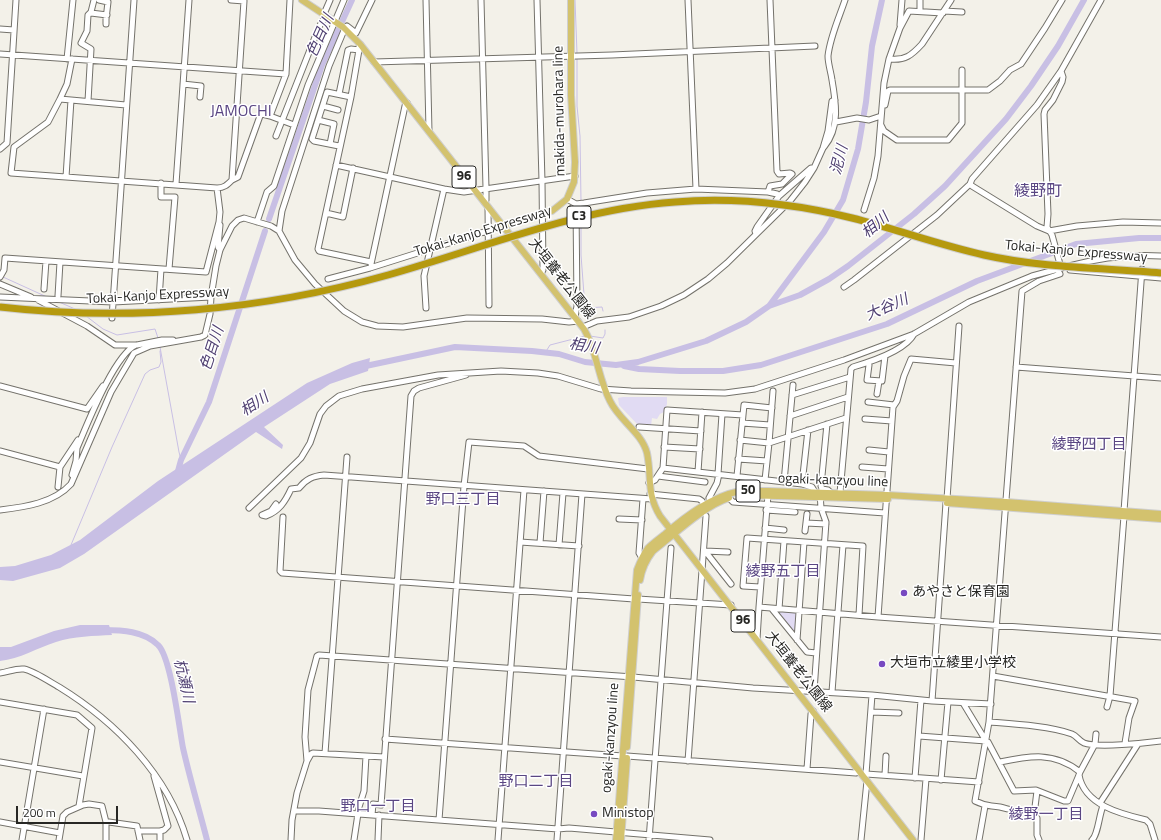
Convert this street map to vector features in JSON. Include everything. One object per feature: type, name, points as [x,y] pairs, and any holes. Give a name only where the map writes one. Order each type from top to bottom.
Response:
[{"type":"highway","name":"Tokai-Kanjo Expressway","points":[[0,307],[78,313],[141,313],[200,309],[264,302],[368,281],[538,228],[595,214],[636,206],[694,201],[750,202],[827,212],[875,224],[960,249],[1012,260],[1073,267],[1161,273]]},
{"type":"main road","name":"大垣養老公園線","points":[[302,0],[344,27],[407,103],[584,328],[594,349],[610,401],[644,445],[647,454],[651,496],[655,507],[913,840]]},
{"type":"main road","name":"makida-murohara line","points":[[567,199],[573,186],[575,176],[571,95],[575,56],[571,0]]},
{"type":"main road","points":[[503,226],[552,211],[567,199]]},
{"type":"main road","name":"ogaki-kanzyou line","points":[[636,599],[641,572],[646,560],[653,551],[704,505],[721,496],[740,491],[886,497]]},
{"type":"main road","name":"ogaki-kanzyou line","points":[[616,840],[619,832],[625,756],[637,570],[642,558],[649,548],[705,510],[723,500],[741,495],[768,496],[840,493],[1124,514],[1161,519]]},
{"type":"main road","name":"ogaki-kanzyou line","points":[[1124,514],[1161,514]]},
{"type":"main road","name":"ogaki-kanzyou line","points":[[619,832],[621,840]]},
{"type":"street","points":[[0,149],[7,143],[16,0]]},
{"type":"street","points":[[73,0],[67,84],[48,122],[14,147],[11,173],[222,188],[238,177],[262,114],[294,125]]},
{"type":"street","points":[[88,101],[91,49],[82,43],[87,31],[88,15],[91,13],[94,0]]},
{"type":"street","points":[[99,0],[108,2],[106,24]]},
{"type":"street","points":[[112,318],[134,0]]},
{"type":"street","points":[[176,184],[189,0]]},
{"type":"street","points":[[231,0],[244,1],[232,180]]},
{"type":"street","points":[[270,116],[286,74],[290,0]]},
{"type":"street","points":[[276,136],[330,0]]},
{"type":"street","points":[[257,222],[267,192],[274,186],[312,73],[336,22],[344,0]]},
{"type":"street","points":[[279,232],[282,210],[328,66],[344,27],[347,26],[356,33],[372,0]]},
{"type":"street","points":[[426,0],[429,131]]},
{"type":"street","points":[[481,0],[489,305]]},
{"type":"street","points":[[537,0],[542,181],[543,270],[541,274]]},
{"type":"street","points":[[688,0],[696,189]]},
{"type":"street","points":[[768,192],[770,186],[786,182],[792,174],[779,174],[777,171],[770,0]]},
{"type":"street","points":[[823,148],[829,142],[836,122],[835,100],[828,56],[833,33],[845,0]]},
{"type":"street","points":[[900,28],[902,0]]},
{"type":"street","points":[[920,0],[920,10]]},
{"type":"street","points":[[889,59],[903,60],[918,48],[951,0]]},
{"type":"street","points":[[882,110],[888,91],[890,90],[988,90],[1000,81],[1010,70],[1021,64],[1062,0]]},
{"type":"street","points":[[844,287],[937,215],[970,184],[972,179],[1037,106],[1061,71],[1101,0]]},
{"type":"street","points":[[864,210],[874,178],[878,156],[884,83],[889,59],[900,28],[909,11],[920,10],[962,12]]},
{"type":"street","points":[[91,13],[106,15]]},
{"type":"street","points":[[0,29],[14,30]]},
{"type":"street","points":[[374,62],[575,56],[815,46]]},
{"type":"street","points":[[339,94],[348,50],[360,47],[351,97],[339,146],[318,248],[319,251],[371,262]]},
{"type":"street","points":[[0,54],[286,74]]},
{"type":"street","points":[[881,124],[884,132],[897,140],[948,140],[962,123],[962,70]]},
{"type":"street","points":[[1034,815],[993,806],[985,806],[976,801],[991,704],[1022,291],[1039,281],[1060,274],[1060,267],[1047,227],[1048,214],[1044,114],[1062,82],[1063,77],[1061,71]]},
{"type":"street","points":[[183,84],[201,86],[200,97]]},
{"type":"street","points":[[339,146],[314,141],[312,138],[327,92],[351,97]]},
{"type":"street","points":[[60,99],[126,104]]},
{"type":"street","points":[[66,177],[71,100]]},
{"type":"street","points":[[584,328],[597,321],[617,319],[645,312],[684,295],[708,279],[756,234],[798,191],[814,168],[823,148],[828,131],[832,101],[835,100]]},
{"type":"street","points":[[370,268],[404,106],[407,103]]},
{"type":"street","points":[[323,106],[338,110]]},
{"type":"street","points":[[836,122],[857,118],[869,120],[881,116]]},
{"type":"street","points":[[318,120],[334,124],[330,144]]},
{"type":"street","points":[[336,165],[464,192],[575,176]]},
{"type":"street","points":[[326,213],[343,217],[353,168]]},
{"type":"street","points":[[756,234],[756,227],[779,196],[810,168],[814,168]]},
{"type":"street","points":[[161,183],[161,197],[175,197],[169,269]]},
{"type":"street","points":[[970,184],[1050,233],[1078,226],[1123,222],[1161,223]]},
{"type":"street","points":[[0,277],[4,270],[5,258],[206,272],[219,222],[220,212],[217,188]]},
{"type":"street","points":[[426,308],[424,276],[444,189]]},
{"type":"street","points":[[567,199],[579,204],[646,193],[696,189],[768,192],[779,196]]},
{"type":"street","points":[[0,510],[20,508],[37,503],[64,491],[71,484],[111,392],[134,353],[150,346],[205,335],[210,314],[211,297],[220,250],[232,226],[238,220],[244,218],[271,226],[279,232],[294,260],[315,284],[344,311],[362,322],[382,326],[403,327],[467,318],[542,319],[569,322],[577,319],[579,204]]},
{"type":"street","points":[[219,222],[221,223],[218,247],[220,250]]},
{"type":"street","points":[[328,279],[430,250],[503,226]]},
{"type":"street","points":[[249,508],[301,458],[310,443],[320,414],[339,396],[362,389],[438,375],[501,371],[538,373],[558,376],[605,388],[697,393],[726,393],[755,389],[844,360],[914,334],[969,302],[1025,278],[1060,267],[1126,255],[1161,256]]},
{"type":"street","points":[[44,289],[46,261]]},
{"type":"street","points":[[58,296],[60,262]]},
{"type":"street","points":[[1060,267],[1066,270],[1082,272],[1161,278]]},
{"type":"street","points":[[159,300],[161,269]]},
{"type":"street","points":[[1107,707],[1110,696],[1142,269]]},
{"type":"street","points":[[0,284],[36,298],[87,326],[115,345],[137,345],[162,340],[180,341]]},
{"type":"street","points":[[0,298],[36,298],[113,302],[211,297]]},
{"type":"street","points":[[932,701],[959,326]]},
{"type":"street","points":[[840,493],[851,368],[885,356],[911,339],[914,334]]},
{"type":"street","points":[[71,484],[70,479],[76,461],[77,448],[114,367],[125,353],[137,345]]},
{"type":"street","points":[[868,362],[868,380],[882,381],[885,356]]},
{"type":"street","points":[[878,617],[889,452],[894,406],[911,359],[956,363]]},
{"type":"street","points":[[1016,367],[1161,378]]},
{"type":"street","points":[[372,815],[373,804],[381,805],[411,396],[414,391],[467,374],[469,372]]},
{"type":"street","points":[[792,395],[850,377]]},
{"type":"street","points":[[877,394],[879,380]]},
{"type":"street","points":[[0,386],[87,409],[102,387],[106,385]]},
{"type":"street","points":[[784,482],[793,385]]},
{"type":"street","points":[[765,480],[773,391]]},
{"type":"street","points":[[790,416],[848,397]]},
{"type":"street","points":[[868,402],[894,406]]},
{"type":"street","points":[[737,476],[744,405],[772,408]]},
{"type":"street","points":[[649,483],[655,480],[663,468],[667,410],[743,415]]},
{"type":"street","points":[[698,472],[702,412]]},
{"type":"street","points":[[709,498],[717,483],[719,474],[722,414]]},
{"type":"street","points":[[740,440],[769,443],[846,418]]},
{"type":"street","points":[[865,419],[892,421]]},
{"type":"street","points":[[742,423],[770,426]]},
{"type":"street","points":[[827,424],[821,486],[822,489],[828,490],[831,493]]},
{"type":"street","points":[[639,427],[701,431]]},
{"type":"street","points":[[802,484],[808,430]]},
{"type":"street","points":[[58,487],[60,467],[77,441],[81,439]]},
{"type":"street","points":[[439,820],[464,486],[469,442],[524,446],[539,456],[648,470]]},
{"type":"street","points":[[664,447],[700,449]]},
{"type":"street","points":[[869,450],[889,452]]},
{"type":"street","points":[[0,451],[60,467]]},
{"type":"street","points":[[325,753],[347,457]]},
{"type":"street","points":[[738,458],[767,461]]},
{"type":"street","points":[[862,467],[888,469]]},
{"type":"street","points":[[663,468],[802,484],[812,487],[818,494],[826,524],[825,543],[820,612],[811,691],[804,699]]},
{"type":"street","points":[[276,504],[271,511],[262,515],[269,515],[279,509],[286,500],[291,489],[295,489],[315,476],[643,499],[651,496],[699,499],[704,505]]},
{"type":"street","points":[[658,476],[705,482]]},
{"type":"street","points":[[498,840],[524,490]]},
{"type":"street","points":[[540,543],[544,491]]},
{"type":"street","points":[[559,545],[563,493]]},
{"type":"street","points":[[557,840],[582,494]]},
{"type":"street","points":[[757,639],[768,496]]},
{"type":"street","points":[[729,498],[733,502],[795,512]]},
{"type":"street","points":[[642,558],[639,553],[643,499]]},
{"type":"street","points":[[767,507],[821,508],[885,513]]},
{"type":"street","points":[[805,531],[807,514]]},
{"type":"street","points":[[688,761],[706,516]]},
{"type":"street","points":[[283,517],[280,571],[282,573],[731,606]]},
{"type":"street","points":[[619,519],[642,520]]},
{"type":"street","points":[[806,522],[826,524]]},
{"type":"street","points":[[765,528],[784,530]]},
{"type":"street","points":[[760,588],[743,586],[747,538],[863,546],[859,615]]},
{"type":"street","points":[[779,609],[784,540]]},
{"type":"street","points":[[520,542],[579,546]]},
{"type":"street","points":[[797,640],[804,542]]},
{"type":"street","points":[[832,692],[843,545]]},
{"type":"street","points":[[650,838],[671,548]]},
{"type":"street","points":[[704,551],[728,552]]},
{"type":"street","points":[[704,551],[731,584]]},
{"type":"street","points":[[759,608],[1161,637]]},
{"type":"street","points":[[772,609],[807,652],[816,653]]},
{"type":"street","points":[[307,761],[304,737],[309,682],[316,656],[319,654],[693,683],[872,695],[932,701],[991,704]]},
{"type":"street","points":[[0,673],[25,670],[40,677],[80,700],[120,733],[165,790],[175,807],[187,840]]},
{"type":"street","points":[[993,676],[1135,701],[1129,718],[1125,743]]},
{"type":"street","points":[[861,840],[864,776],[872,695]]},
{"type":"street","points":[[915,778],[921,700]]},
{"type":"street","points":[[0,702],[77,715],[92,728],[78,806]]},
{"type":"street","points":[[941,780],[948,702]]},
{"type":"street","points":[[963,703],[1000,762],[1014,790],[1036,790],[1064,801],[1068,801],[1095,744],[1096,734]]},
{"type":"street","points":[[22,840],[44,709]]},
{"type":"street","points":[[807,769],[811,714],[813,711]]},
{"type":"street","points":[[871,712],[899,714]]},
{"type":"street","points":[[989,722],[1019,724],[1066,732],[1074,735],[1084,743],[1138,744],[1161,741]]},
{"type":"street","points":[[918,736],[986,741]]},
{"type":"street","points":[[385,739],[807,769],[856,773],[864,776],[979,782]]},
{"type":"street","points":[[1092,840],[1097,832],[1102,805],[1138,744]]},
{"type":"street","points":[[291,840],[294,810],[299,784],[307,761],[312,753],[384,757]]},
{"type":"street","points":[[354,840],[358,814],[364,791],[366,756]]},
{"type":"street","points":[[885,776],[886,756]]},
{"type":"street","points":[[1000,762],[1030,757],[1047,757],[1069,764],[1080,774],[1082,785],[1086,793],[1102,805],[1146,820],[1150,824],[1155,840]]},
{"type":"street","points":[[0,762],[83,776]]},
{"type":"street","points":[[138,831],[160,831],[164,830],[168,826],[153,773]]},
{"type":"street","points":[[920,840],[926,779]]},
{"type":"street","points":[[1037,791],[1034,815],[1037,818],[1037,835],[1039,840]]},
{"type":"street","points":[[59,840],[63,816],[78,806],[89,804],[102,806],[106,822],[106,840]]},
{"type":"street","points":[[979,840],[985,806]]},
{"type":"street","points":[[294,810],[558,829],[569,828],[619,832],[650,838],[710,840]]},
{"type":"street","points":[[378,840],[379,815]]},
{"type":"street","points":[[0,822],[60,833]]},
{"type":"street","points":[[106,822],[135,824],[137,826],[140,840]]},
{"type":"street","points":[[160,831],[160,840]]},
{"type":"shaded area","points":[[370,358],[368,371],[330,384],[264,427],[283,445],[282,449],[256,432],[84,554],[60,568],[13,581],[0,580],[0,567],[15,566],[51,555],[80,540],[158,481],[307,383],[352,363]]},
{"type":"shaded area","points":[[667,397],[667,404],[664,412],[660,414],[657,419],[652,418],[651,426],[637,424],[619,405],[618,398]]},
{"type":"shaded area","points":[[777,611],[797,612],[795,635]]},
{"type":"shaded area","points":[[80,625],[109,625],[112,635],[63,640],[15,658],[0,661],[0,647],[11,647],[54,631]]},
{"type":"waterway","name":"色目川","points":[[269,219],[322,65],[352,0]]},
{"type":"waterway","points":[[575,0],[577,53]]},
{"type":"waterway","name":"泥川","points":[[769,306],[824,232],[843,200],[858,149],[866,102],[872,46],[882,0]]},
{"type":"waterway","name":"相川","points":[[361,367],[455,347],[559,354],[585,362],[616,365],[638,362],[706,341],[746,322],[769,306],[800,295],[829,279],[848,266],[914,214],[945,186],[1006,119],[1031,86],[1058,46],[1084,0]]},
{"type":"waterway","points":[[577,59],[577,106],[580,136],[581,201]]},
{"type":"waterway","points":[[581,206],[581,215]]},
{"type":"waterway","points":[[581,220],[581,255],[585,308],[602,307],[603,311]]},
{"type":"waterway","name":"色目川","points":[[178,471],[181,460],[209,402],[265,231]]},
{"type":"waterway","name":"大谷川","points":[[624,366],[639,369],[723,371],[761,365],[887,324],[977,281],[1076,244],[1139,238],[1161,238]]},
{"type":"waterway","points":[[3,277],[47,297]]},
{"type":"waterway","points":[[59,302],[75,309]]},
{"type":"waterway","points":[[86,316],[103,329],[117,335],[155,329],[158,338]]},
{"type":"waterway","points":[[590,336],[603,338],[605,330]]},
{"type":"waterway","points":[[545,353],[550,345],[585,336]]},
{"type":"waterway","points":[[160,347],[181,460]]},
{"type":"waterway","points":[[71,545],[112,447],[145,374],[150,370],[159,367],[161,362],[160,351]]},
{"type":"waterway","name":"杭瀬川","points":[[103,630],[118,630],[139,634],[152,640],[163,652],[171,677],[183,748],[207,840]]},
{"type":"place","name":"あやさと保育園","points":[[904,593]]},
{"type":"place","name":"大垣市立綾里小学校","points":[[882,664]]},
{"type":"place","name":"Ministop","points":[[594,814]]},
{"type":"district","name":"JAMOCHI","points":[[241,112]]},
{"type":"district","name":"綾野町","points":[[1038,192]]},
{"type":"district","name":"綾野四丁目","points":[[1089,445]]},
{"type":"district","name":"野口三丁目","points":[[463,500]]},
{"type":"district","name":"綾野五丁目","points":[[783,572]]},
{"type":"district","name":"野口二丁目","points":[[536,782]]},
{"type":"district","name":"野口一丁目","points":[[378,807]]},
{"type":"district","name":"綾野一丁目","points":[[1046,815]]}]
